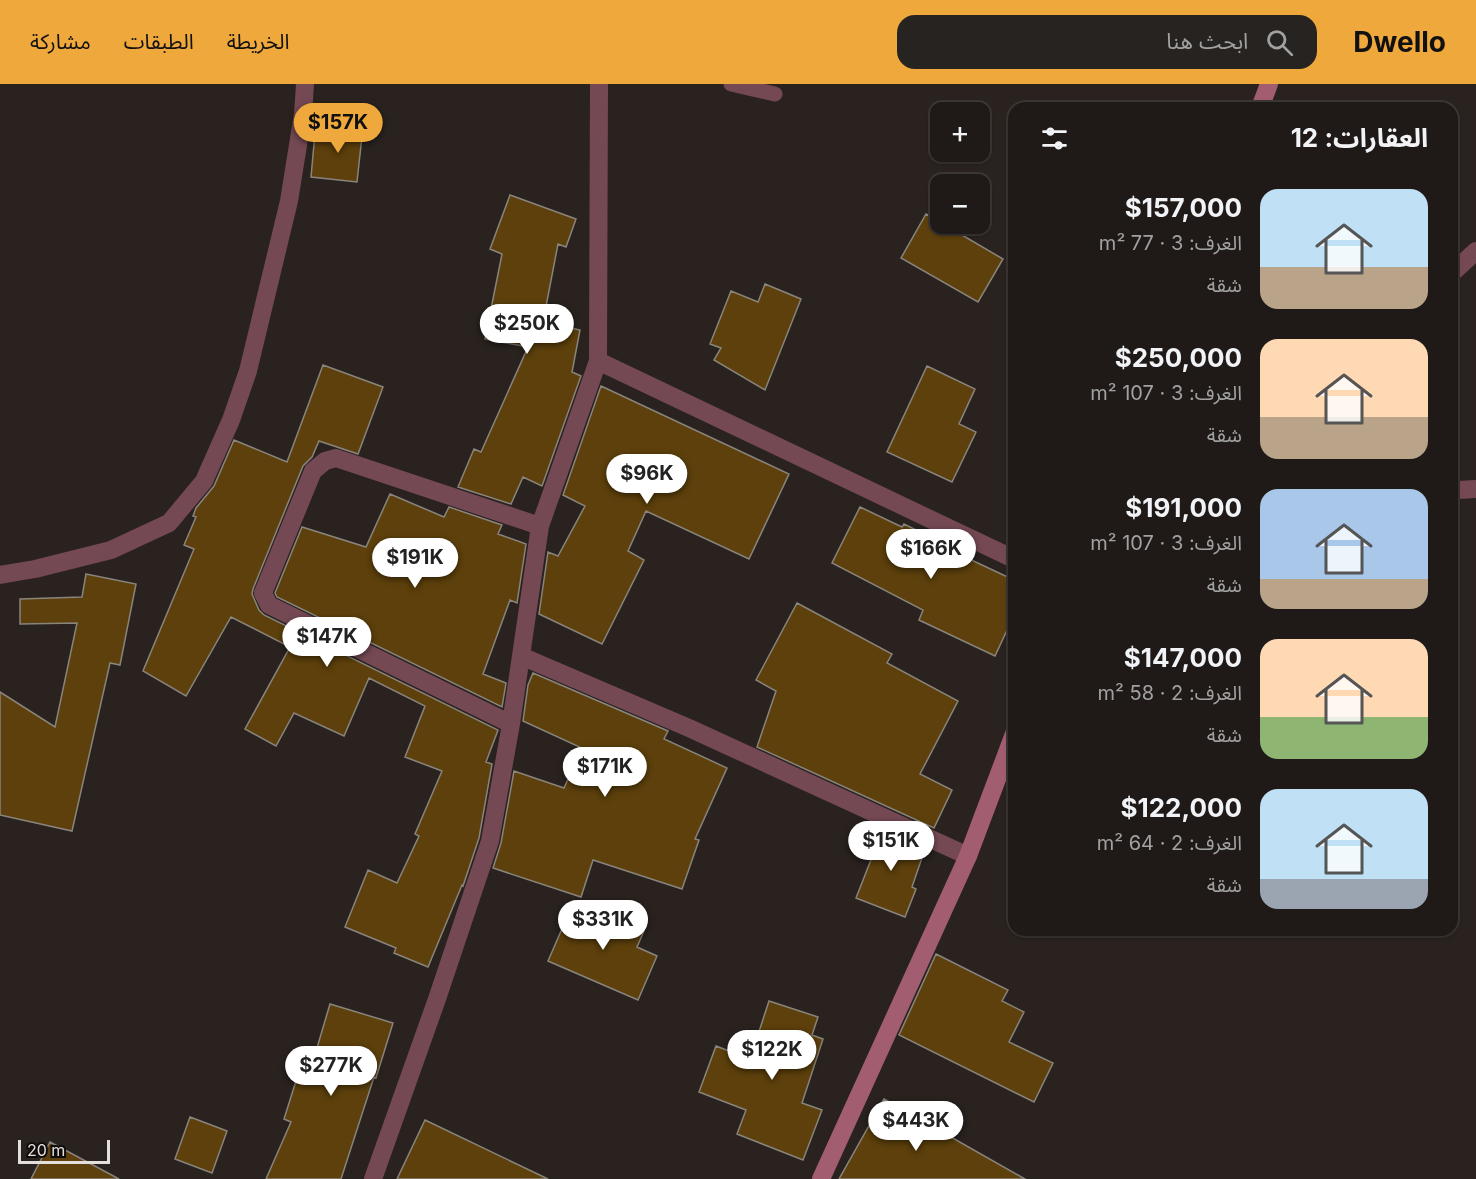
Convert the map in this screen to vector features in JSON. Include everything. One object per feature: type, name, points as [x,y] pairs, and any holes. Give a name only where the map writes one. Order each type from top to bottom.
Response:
[{"type":"street","points":[[0,575],[35,569],[111,550],[169,523],[204,481],[231,420],[248,371],[289,201],[303,114],[305,84]]},
{"type":"street","points":[[373,1179],[490,840],[511,724],[540,526],[598,361],[599,84]]},
{"type":"street","points":[[1262,102],[1269,84]]},
{"type":"street","points":[[1458,268],[1476,251]]},
{"type":"street","points":[[598,361],[1008,556]]},
{"type":"street","points":[[511,724],[269,605],[263,594],[314,471],[325,461],[336,458],[540,526]]},
{"type":"street","points":[[1458,490],[1476,489]]},
{"type":"street","points":[[521,656],[699,733],[968,856]]},
{"type":"street","points":[[821,1179],[968,856],[1008,750]]},
{"type":"lane","points":[[731,84],[776,94]]},
{"type":"building","points":[[339,124],[363,127],[357,182],[311,177],[315,133],[338,136]]},
{"type":"building","points":[[510,195],[576,219],[566,247],[558,244],[543,322],[580,330],[572,372],[581,376],[542,486],[523,477],[511,504],[458,487],[474,449],[481,452],[528,347],[485,339],[502,254],[490,249]]},
{"type":"building","points":[[926,214],[930,216],[930,234],[960,234],[1003,259],[978,302],[901,258]]},
{"type":"building","points":[[765,284],[801,299],[765,390],[714,360],[721,348],[710,344],[731,291],[758,302]]},
{"type":"building","points":[[323,365],[383,387],[358,454],[319,441],[312,457],[303,466],[253,589],[252,594],[259,610],[264,615],[498,730],[486,762],[492,764],[479,838],[463,886],[428,967],[394,953],[396,948],[345,927],[368,870],[397,883],[419,836],[415,834],[442,771],[405,757],[425,706],[369,678],[344,736],[294,713],[276,746],[245,729],[290,647],[231,617],[186,696],[143,671],[194,549],[184,545],[196,517],[193,516],[196,508],[214,486],[234,440],[287,462]]},
{"type":"building","points":[[927,366],[975,389],[959,424],[976,432],[952,482],[887,452]]},
{"type":"building","points":[[601,386],[789,474],[749,559],[646,511],[628,551],[644,560],[602,644],[539,614],[548,552],[558,556],[585,506],[563,495]]},
{"type":"building","points":[[390,494],[444,517],[449,507],[502,525],[498,534],[526,544],[517,603],[510,600],[483,674],[506,683],[502,707],[277,597],[275,593],[302,527],[366,547]]},
{"type":"building","points":[[860,507],[902,527],[904,524],[934,539],[933,542],[1008,577],[1008,628],[995,656],[919,620],[923,610],[832,563]]},
{"type":"building","points":[[86,574],[136,584],[120,665],[110,663],[72,831],[0,815],[0,692],[55,727],[77,623],[20,624],[20,599],[82,597]]},
{"type":"building","points":[[797,603],[892,654],[887,663],[958,701],[920,774],[952,790],[934,828],[757,747],[776,691],[756,680]]},
{"type":"building","points":[[533,673],[668,731],[664,739],[727,768],[695,839],[699,840],[682,889],[593,860],[581,897],[493,868],[501,843],[514,771],[564,788],[582,748],[523,721],[528,685]]},
{"type":"building","points":[[872,824],[925,849],[912,887],[916,889],[905,917],[856,898],[876,847],[866,844]]},
{"type":"building","points":[[574,901],[644,931],[637,947],[657,956],[638,1000],[548,961]]},
{"type":"building","points":[[936,954],[1008,990],[1002,1001],[1024,1012],[1009,1042],[1053,1063],[1034,1102],[899,1035]]},
{"type":"building","points":[[769,1001],[818,1017],[812,1035],[823,1039],[802,1103],[822,1110],[803,1160],[737,1134],[746,1110],[699,1092],[716,1046],[750,1059]]},
{"type":"building","points":[[330,1004],[393,1023],[341,1179],[266,1179],[291,1122],[284,1119],[301,1065],[311,1068]]},
{"type":"building","points":[[884,1099],[1025,1179],[839,1179]]},
{"type":"building","points":[[190,1117],[227,1131],[212,1173],[175,1159]]},
{"type":"building","points":[[425,1120],[548,1179],[397,1179]]},
{"type":"building","points":[[50,1142],[119,1179],[31,1179]]}]
